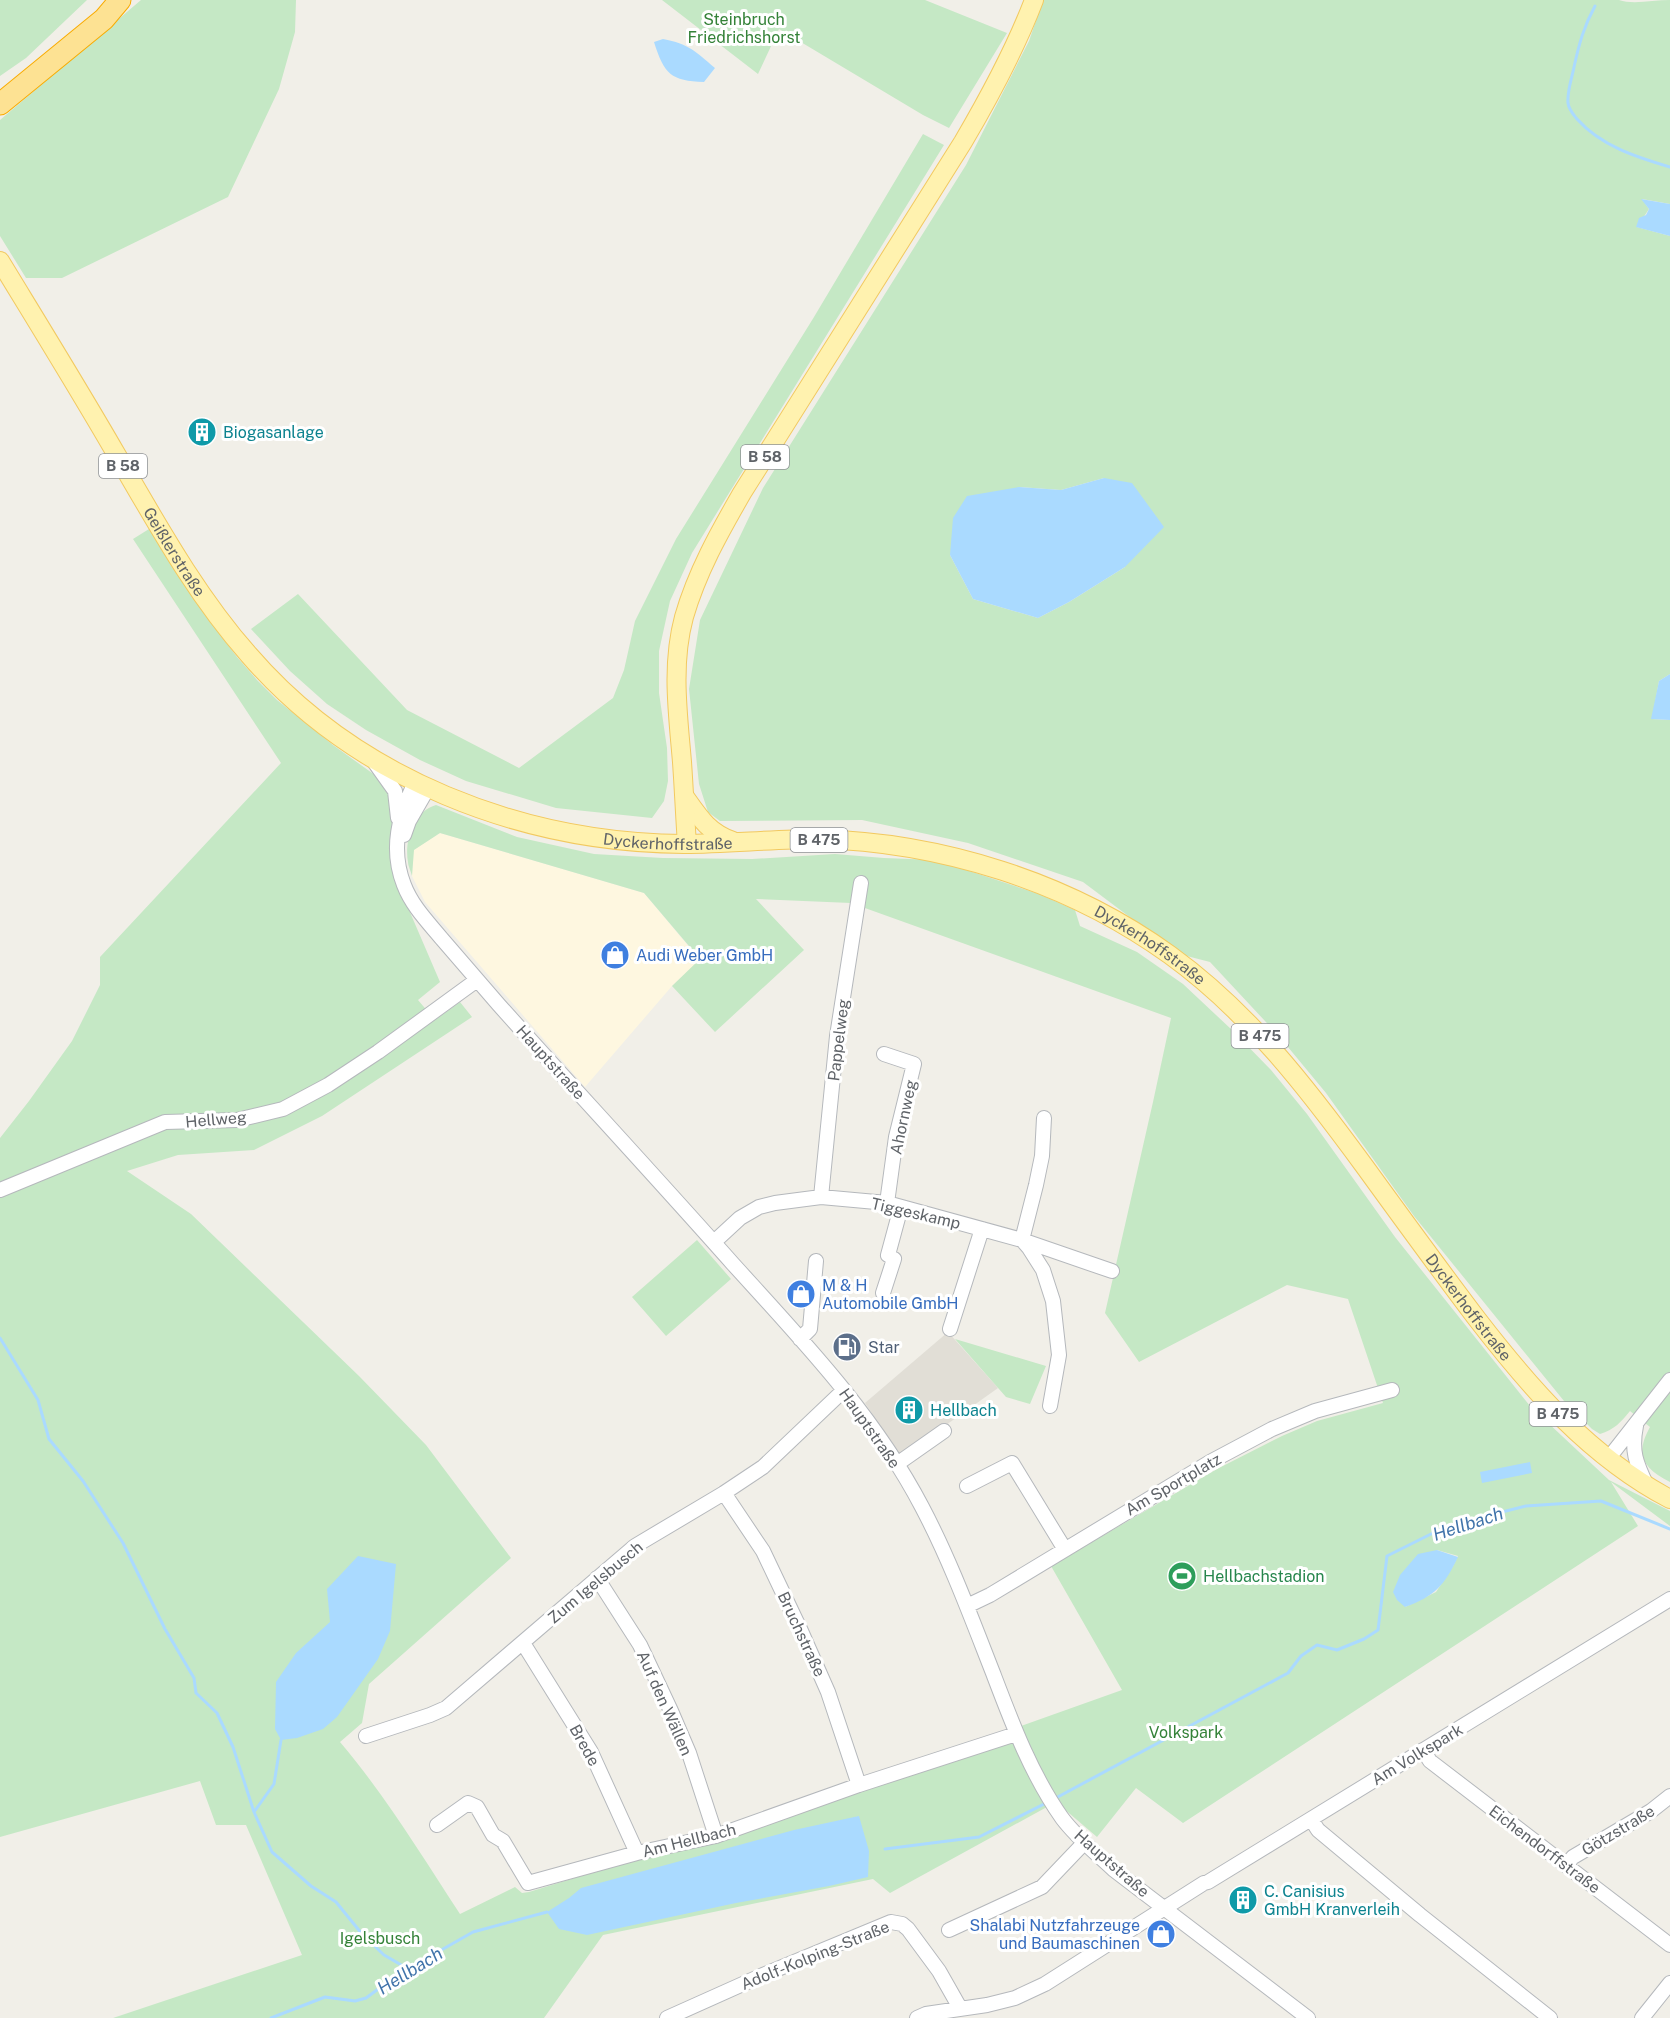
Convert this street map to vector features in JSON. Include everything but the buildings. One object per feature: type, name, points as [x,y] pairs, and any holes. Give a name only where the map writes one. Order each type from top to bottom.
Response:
[{"type":"highway","points":[[0,93],[96,15],[110,0]]},
{"type":"highway","points":[[0,105],[104,19],[120,0]]},
{"type":"main road","name":"B 58","points":[[687,844],[676,666],[684,619],[700,571],[742,493],[960,147],[999,79],[1034,0]]},
{"type":"main road","name":"Geißlerstraße","points":[[0,261],[171,547],[217,615],[249,656],[285,694],[339,738],[422,785]]},
{"type":"main road","name":"Dyckerhoffstraße","points":[[422,785],[477,808],[534,826],[575,835],[635,843],[687,844],[813,839],[862,842],[942,855],[1009,873],[1068,896],[1120,923],[1170,955],[1240,1014],[1332,1121],[1443,1274],[1513,1365],[1547,1404],[1608,1459],[1670,1499]]},
{"type":"main road","name":"B 58","points":[[685,797],[702,822],[713,832],[737,843]]},
{"type":"street","points":[[373,759],[395,791],[399,823]]},
{"type":"street","name":"Hauptstraße","points":[[422,785],[399,823],[403,882],[415,907],[477,980],[714,1242],[858,1406],[897,1464],[930,1524],[967,1606],[1016,1734],[1042,1786],[1064,1820],[1084,1843],[1114,1869],[1308,2018]]},
{"type":"street","name":"Hauptstraße","points":[[399,848],[422,785]]},
{"type":"street","name":"Pappelweg","points":[[821,1197],[837,1036],[861,883]]},
{"type":"street","name":"Hellweg","points":[[0,1190],[165,1122],[237,1120],[283,1109],[328,1085],[378,1052],[477,980]]},
{"type":"street","name":"Ahornweg","points":[[884,1054],[915,1064],[896,1137],[887,1203]]},
{"type":"street","points":[[1044,1118],[1042,1156],[1022,1240],[1043,1270],[1053,1301],[1059,1355],[1050,1406]]},
{"type":"street","name":"Tiggeskamp","points":[[714,1242],[740,1218],[759,1207],[821,1197],[887,1203],[1022,1240],[1112,1271]]},
{"type":"street","points":[[883,1293],[894,1259],[888,1255],[901,1207]]},
{"type":"street","points":[[950,1329],[982,1229]]},
{"type":"street","points":[[800,1339],[810,1329],[816,1261]]},
{"type":"street","points":[[1608,1459],[1670,1380]]},
{"type":"street","name":"Zum Igelsbusch","points":[[366,1736],[446,1708],[635,1546],[763,1467],[844,1390]]},
{"type":"street","name":"Am Sportplatz","points":[[967,1606],[990,1595],[1064,1548],[1210,1462],[1272,1429],[1315,1411],[1392,1390]]},
{"type":"street","points":[[1636,1424],[1632,1442],[1637,1464],[1647,1486]]},
{"type":"street","points":[[897,1464],[944,1431]]},
{"type":"street","points":[[967,1486],[1012,1463],[1064,1548]]},
{"type":"street","name":"Bruchstraße","points":[[724,1493],[762,1551],[801,1630],[828,1692],[859,1785]]},
{"type":"street","name":"Auf den Wällen","points":[[597,1578],[640,1645],[666,1701],[689,1753],[716,1836]]},
{"type":"street","name":"Am Volkspark","points":[[917,2018],[926,2014],[987,2005],[1015,1998],[1045,1984],[1204,1882],[1208,1882],[1670,1599]]},
{"type":"street","name":"Brede","points":[[523,1643],[591,1752],[637,1853]]},
{"type":"street","name":"Am Hellbach","points":[[437,1825],[468,1803],[472,1803],[477,1807],[493,1836],[502,1841],[528,1883],[637,1853],[716,1836],[859,1785],[1016,1734]]},
{"type":"street","name":"Eichendorffstraße","points":[[1423,1750],[1430,1761],[1670,1945]]},
{"type":"street","name":"Götzstraße","points":[[1566,1864],[1573,1857],[1651,1811],[1670,1796]]},
{"type":"street","points":[[1311,1819],[1318,1830],[1352,1859],[1550,2018]]},
{"type":"street","points":[[949,1930],[1042,1887],[1084,1843]]},
{"type":"street","name":"Adolf-Kolping-Straße","points":[[667,2018],[891,1922],[902,1924],[908,1929],[939,1971],[960,2008]]},
{"type":"street","points":[[1642,2018],[1670,1983]]},
{"type":"shaded area","points":[[440,833],[644,893],[700,960],[672,986],[585,1087],[425,902],[412,876],[413,850]]},
{"type":"shaded area","points":[[948,1332],[998,1388],[901,1457],[865,1403]]},
{"type":"green space","points":[[0,0],[87,0],[26,58],[0,76]]},
{"type":"green space","points":[[141,0],[296,0],[295,32],[279,89],[228,197],[62,278],[26,278],[0,236],[0,120]]},
{"type":"green space","name":"Steinbruch Friedrichshorst","points":[[662,0],[925,0],[1007,33],[949,128],[923,115],[779,29],[758,74]]},
{"type":"green space","points":[[1043,0],[1619,0],[1637,2],[1670,0],[1670,204],[1642,199],[1649,209],[1637,227],[1670,236],[1670,674],[1659,681],[1652,719],[1670,720],[1670,1482],[1647,1466],[1642,1453],[1645,1437],[1650,1427],[1630,1411],[1617,1425],[1600,1434],[1564,1401],[1414,1216],[1326,1093],[1278,1035],[1210,962],[1179,954],[1083,882],[968,843],[862,820],[720,821],[708,812],[699,784],[689,689],[700,620],[763,488],[966,165],[1029,41]],"holes":[[[1104,478],[1125,567],[1069,602],[1038,618],[973,599],[950,555],[1019,487],[1061,490]]]},
{"type":"green space","points":[[923,134],[944,145],[692,553],[670,601],[659,651],[659,693],[667,748],[668,781],[664,801],[652,818],[556,808],[466,781],[420,760],[366,730],[327,704],[290,671],[251,629],[298,594],[407,710],[519,768],[613,698],[624,670],[635,621],[676,539],[814,317]]},
{"type":"green space","points":[[149,529],[213,625],[257,680],[277,700],[333,745],[379,778],[390,794],[406,903],[440,982],[418,1000],[435,1020],[460,1002],[472,1017],[322,1116],[254,1150],[178,1155],[127,1171],[191,1214],[359,1376],[426,1445],[511,1558],[369,1684],[362,1723],[340,1742],[388,1804],[460,1914],[515,1887],[522,1893],[529,1892],[851,1793],[1021,1726],[1122,1690],[1051,1566],[1217,1469],[1282,1436],[1317,1421],[1383,1403],[1348,1299],[1287,1285],[1139,1362],[1105,1313],[1171,1018],[851,903],[756,899],[804,950],[715,1032],[672,986],[700,959],[644,893],[440,833],[414,850],[412,876],[407,854],[409,836],[422,813],[436,805],[517,837],[594,854],[663,858],[752,859],[835,854],[936,860],[1039,894],[1075,910],[1080,926],[1137,952],[1183,984],[1271,1070],[1307,1114],[1395,1237],[1530,1406],[1609,1480],[1670,1511],[1670,1526],[1611,1482],[1638,1526],[1183,1823],[1136,1788],[1097,1837],[1056,1802],[890,1893],[873,1879],[603,1935],[544,2018],[113,2018],[302,1955],[246,1825],[216,1825],[200,1781],[0,1837],[0,1138],[72,1041],[100,985],[100,957],[281,763],[133,539]],"holes":[[[1437,1550],[1458,1556],[1436,1592],[1405,1607]]]},
{"type":"green space","points":[[697,1240],[731,1279],[666,1336],[632,1297]]},
{"type":"green space","points":[[955,1339],[1046,1366],[1030,1404],[1006,1397]]},
{"type":"water","points":[[663,39],[691,49],[715,68],[704,82],[684,80],[670,74],[661,62],[654,42]]},
{"type":"water","points":[[1641,199],[1670,204],[1670,236],[1636,227],[1639,218],[1646,215],[1649,209]]},
{"type":"water","points":[[1104,478],[1132,483],[1164,527],[1125,567],[1069,602],[1038,618],[973,599],[950,555],[953,518],[967,496],[1019,487],[1061,490]]},
{"type":"water","points":[[1670,674],[1670,720],[1651,719],[1659,681]]},
{"type":"water","points":[[1530,1462],[1532,1473],[1482,1483],[1480,1472]]},
{"type":"water","points":[[1437,1550],[1458,1557],[1453,1567],[1438,1589],[1424,1599],[1405,1607],[1397,1600],[1393,1592],[1400,1575],[1418,1554]]},
{"type":"water","points":[[358,1556],[396,1564],[390,1631],[378,1659],[337,1717],[323,1729],[297,1738],[281,1740],[275,1729],[276,1682],[296,1653],[330,1622],[327,1589]]},
{"type":"water","points":[[859,1816],[869,1851],[868,1877],[587,1935],[559,1929],[547,1912],[581,1888],[794,1830]]},
{"type":"waterway","points":[[1595,6],[1578,51],[1568,94],[1569,108],[1586,128],[1608,143],[1632,155],[1670,167]]},
{"type":"waterway","points":[[0,1338],[38,1400],[49,1439],[83,1481],[123,1543],[165,1629],[194,1678],[196,1693],[217,1713],[233,1747],[254,1812],[272,1852],[311,1886],[336,1902],[362,1934],[384,1955],[410,1970]]},
{"type":"waterway","name":"Hellbach","points":[[1054,1799],[1288,1673],[1301,1656],[1317,1645],[1337,1650],[1364,1639],[1378,1630],[1387,1556],[1447,1526],[1526,1506],[1601,1501],[1670,1529]]},
{"type":"waterway","points":[[254,1812],[274,1784],[281,1740]]},
{"type":"waterway","name":"Hellbach","points":[[885,1849],[979,1837],[1048,1802]]},
{"type":"waterway","name":"Hellbach","points":[[271,2018],[325,1997],[355,2001],[366,1998],[381,1987],[404,1977],[410,1970],[436,1953],[473,1932],[547,1912]]},
{"type":"place","name":"Biogasanlage","points":[[202,432]]},
{"type":"place","name":"Audi Weber GmbH","points":[[615,955]]},
{"type":"place","name":"M & H Automobile GmbH","points":[[801,1294]]},
{"type":"place","name":"Star","points":[[847,1347]]},
{"type":"place","name":"Hellbach","points":[[909,1410]]},
{"type":"place","name":"Hellbachstadion","points":[[1182,1576]]},
{"type":"place","name":"C. Canisius GmbH Kranverleih","points":[[1243,1900]]},
{"type":"place","name":"Shalabi Nutzfahrzeuge und Baumaschinen","points":[[1161,1934]]},
{"type":"park label","name":"Volkspark","points":[[1186,1732]]},
{"type":"park label","name":"Igelsbusch","points":[[380,1938]]}]
